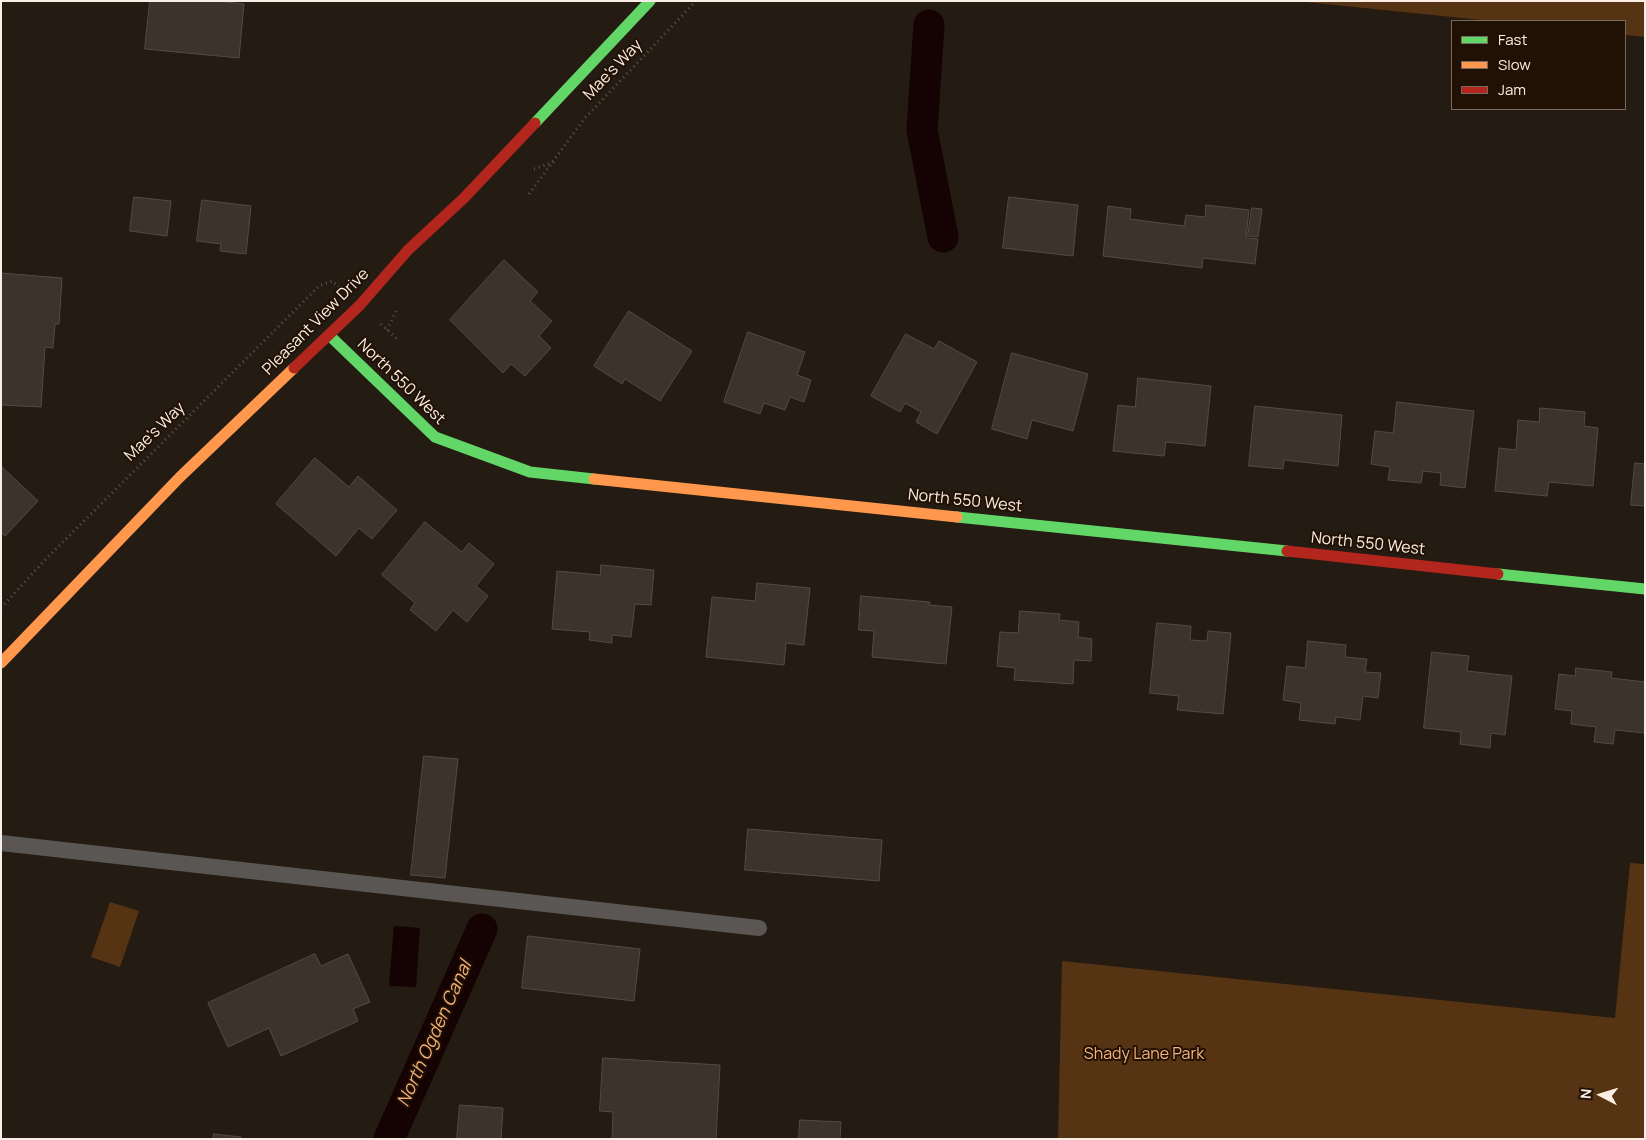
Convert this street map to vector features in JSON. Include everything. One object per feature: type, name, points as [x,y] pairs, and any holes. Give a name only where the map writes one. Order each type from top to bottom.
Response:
[{"type":"street","name":"Pleasant View Drive","points":[[1,663],[180,478],[329,335],[360,304],[408,250],[464,198],[650,1]]},
{"type":"street","name":"North 550 West","points":[[329,335],[435,437],[530,472],[1645,589]]},
{"type":"lane","points":[[1,843],[759,928]]},
{"type":"path","name":"Mae's Way","points":[[529,194],[585,118],[696,1]]},
{"type":"path","name":"Mae's Way","points":[[1,608],[50,554],[319,286],[332,281]]},
{"type":"green space","points":[[1296,1],[1645,1],[1645,37],[1626,35],[1626,20],[1481,20]]},
{"type":"green space","name":"Shady Lane Park","points":[[1630,863],[1645,864],[1645,1139],[1058,1139],[1062,961],[1615,1018]]},
{"type":"green space","points":[[110,902],[139,911],[120,967],[91,957]]},
{"type":"shaded area","points":[[394,926],[420,928],[416,987],[389,986]]},
{"type":"building","points":[[150,1],[218,1],[244,4],[239,58],[145,49]]},
{"type":"building","points":[[134,197],[171,201],[167,236],[130,231]]},
{"type":"building","points":[[1009,197],[1078,205],[1073,256],[1003,248]]},
{"type":"building","points":[[202,200],[251,206],[246,254],[220,251],[221,244],[197,241]]},
{"type":"building","points":[[1206,205],[1249,210],[1246,238],[1258,239],[1255,264],[1203,258],[1202,268],[1103,256],[1108,206],[1131,209],[1130,219],[1184,226],[1186,215],[1205,217]]},
{"type":"building","points":[[1252,208],[1262,209],[1258,237],[1248,236]]},
{"type":"building","points":[[504,260],[538,292],[530,301],[552,321],[539,336],[551,348],[525,376],[511,364],[503,373],[450,320]]},
{"type":"building","points":[[1,273],[62,278],[59,324],[55,324],[53,348],[45,347],[41,407],[1,405]]},
{"type":"building","points":[[629,311],[692,351],[660,401],[625,379],[622,384],[594,366]]},
{"type":"building","points":[[748,332],[805,352],[797,375],[811,380],[804,402],[790,397],[785,410],[764,403],[760,414],[724,402]]},
{"type":"building","points":[[906,334],[934,349],[939,341],[977,362],[937,434],[916,422],[921,412],[905,403],[900,412],[871,396]]},
{"type":"building","points":[[1012,353],[1088,374],[1073,431],[1032,420],[1027,439],[992,429]]},
{"type":"building","points":[[1138,378],[1211,386],[1205,446],[1166,442],[1164,456],[1113,451],[1118,405],[1135,407]]},
{"type":"building","points":[[1397,402],[1474,411],[1465,488],[1440,485],[1441,473],[1423,471],[1421,483],[1388,480],[1390,467],[1371,464],[1375,431],[1393,433]]},
{"type":"building","points":[[1255,406],[1342,415],[1338,466],[1284,460],[1283,469],[1249,466]]},
{"type":"building","points":[[1540,408],[1585,412],[1584,426],[1598,428],[1593,486],[1549,482],[1547,496],[1495,491],[1499,448],[1516,450],[1518,420],[1539,422]]},
{"type":"building","points":[[315,458],[349,487],[358,476],[397,510],[372,539],[359,528],[336,556],[276,504]]},
{"type":"building","points":[[1635,463],[1645,464],[1645,506],[1631,505]]},
{"type":"building","points":[[1,466],[38,501],[5,536],[1,532]]},
{"type":"building","points":[[425,522],[462,552],[469,543],[494,564],[476,586],[488,596],[467,622],[453,610],[436,631],[410,610],[415,603],[382,575]]},
{"type":"building","points":[[601,565],[654,570],[651,605],[635,604],[631,637],[612,635],[612,643],[589,640],[590,632],[552,629],[557,571],[600,575]]},
{"type":"building","points":[[757,583],[810,588],[804,645],[786,643],[784,665],[706,657],[712,597],[755,601]]},
{"type":"building","points":[[861,596],[930,602],[929,605],[952,607],[946,664],[872,657],[874,631],[859,630]]},
{"type":"building","points":[[1020,611],[1060,614],[1059,620],[1079,622],[1078,637],[1092,639],[1091,661],[1074,660],[1073,684],[1014,680],[1015,668],[997,666],[1000,632],[1018,633]]},
{"type":"building","points":[[1157,623],[1191,626],[1190,640],[1207,641],[1208,631],[1231,633],[1223,714],[1177,710],[1179,696],[1150,693]]},
{"type":"building","points":[[1308,641],[1346,645],[1345,657],[1367,659],[1365,672],[1381,673],[1378,698],[1363,696],[1360,720],[1336,717],[1335,724],[1299,720],[1301,703],[1283,700],[1287,666],[1305,668]]},
{"type":"building","points":[[1432,652],[1469,656],[1467,671],[1512,676],[1505,735],[1491,733],[1490,748],[1460,744],[1461,732],[1424,728]]},
{"type":"building","points":[[1576,668],[1612,672],[1611,678],[1645,682],[1645,733],[1615,730],[1613,744],[1594,742],[1596,727],[1571,724],[1572,711],[1555,709],[1559,674],[1575,676]]},
{"type":"building","points":[[424,756],[458,759],[445,878],[411,875]]},
{"type":"building","points":[[748,829],[882,840],[879,881],[745,870]]},
{"type":"building","points":[[528,936],[640,949],[634,1001],[522,988]]},
{"type":"building","points":[[315,954],[321,966],[348,954],[370,1002],[353,1009],[358,1021],[281,1056],[269,1028],[228,1047],[208,1003]]},
{"type":"building","points":[[603,1058],[720,1065],[716,1139],[612,1139],[613,1112],[600,1111]]},
{"type":"building","points":[[460,1105],[503,1108],[501,1139],[457,1139]]},
{"type":"building","points":[[800,1120],[841,1122],[840,1139],[799,1139]]},
{"type":"building","points":[[214,1134],[241,1137],[241,1139],[213,1139]]},
{"type":"waterway","name":"North Ogden Canal","points":[[929,25],[922,130],[943,237]]},
{"type":"waterway","name":"North Ogden Canal","points":[[389,1139],[482,929]]},
{"type":"traffic: fast","points":[[535,123],[650,1]]},
{"type":"traffic: fast","points":[[329,335],[435,437],[530,472],[594,479]]},
{"type":"traffic: fast","points":[[957,517],[1287,551]]},
{"type":"traffic: fast","points":[[1498,574],[1645,589]]},
{"type":"traffic: slow","points":[[1,663],[180,477],[294,368]]},
{"type":"traffic: slow","points":[[594,479],[957,517]]},
{"type":"traffic: jam","points":[[294,368],[360,305],[408,250],[464,198],[535,123]]},
{"type":"traffic: jam","points":[[1287,551],[1498,574]]}]
